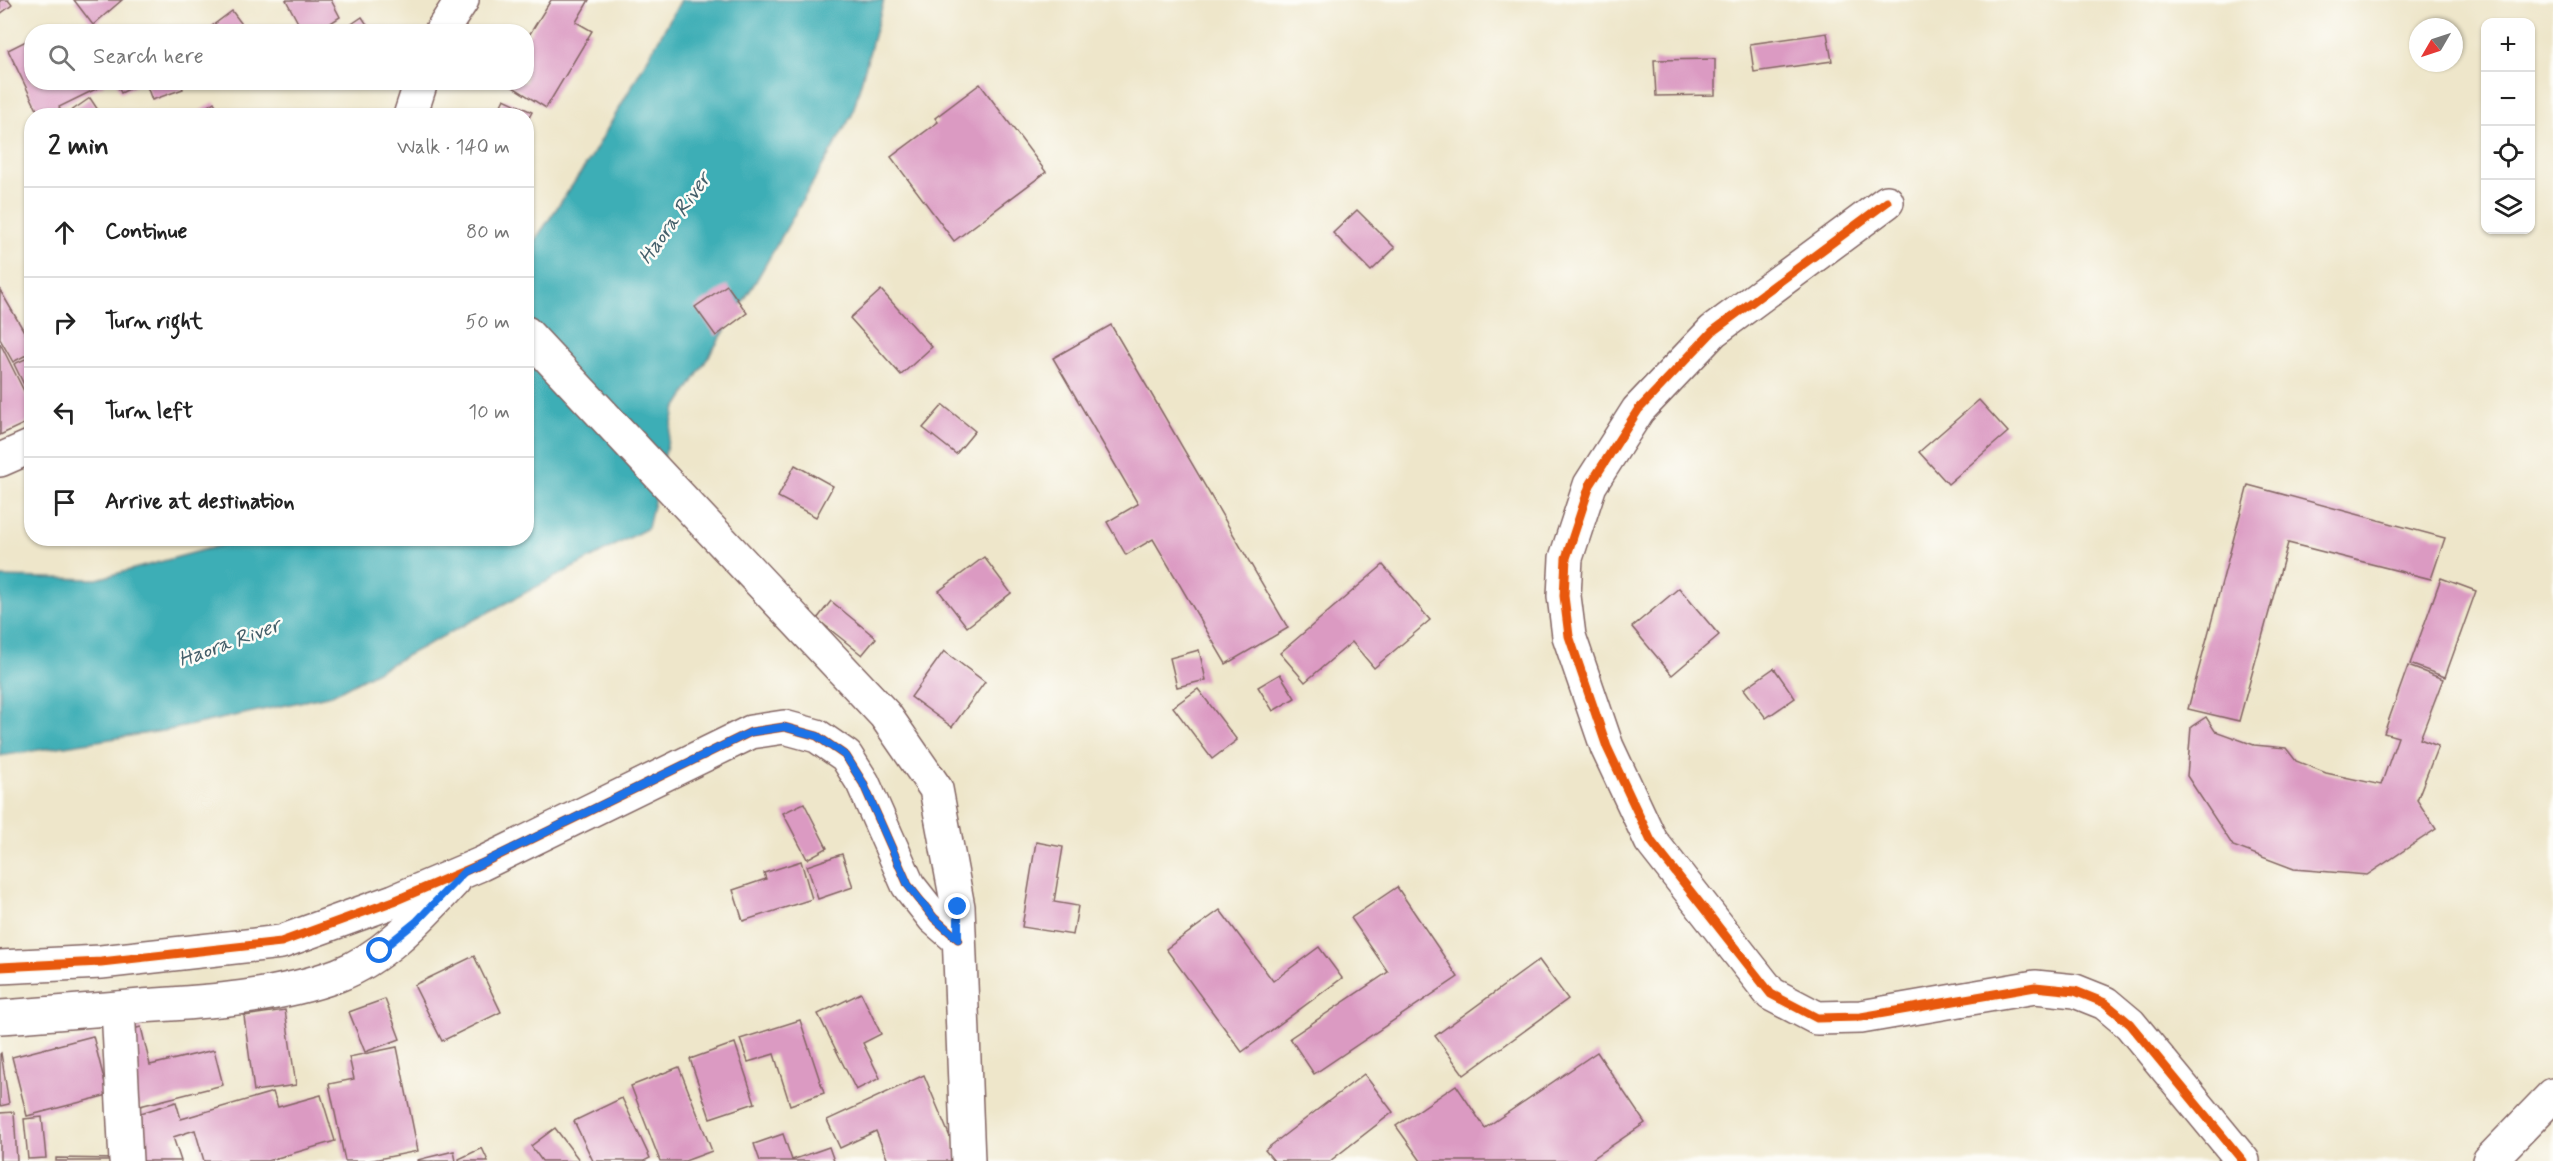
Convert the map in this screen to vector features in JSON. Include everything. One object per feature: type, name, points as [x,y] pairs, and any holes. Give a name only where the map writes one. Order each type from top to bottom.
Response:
[{"type":"street","points":[[446,24],[462,0]]},
{"type":"street","points":[[413,108],[418,90]]},
{"type":"street","points":[[1887,202],[1713,331],[1638,410],[1590,485],[1566,558],[1564,596],[1569,636],[1607,747],[1651,841],[1771,994],[1817,1018],[1861,1017],[2035,987],[2076,991],[2105,1003],[2130,1024],[2243,1161]]},
{"type":"street","points":[[534,342],[885,715],[936,789],[958,907],[968,1161]]},
{"type":"street","points":[[0,460],[24,450]]},
{"type":"street","points":[[0,967],[101,962],[281,942],[394,901],[464,872],[751,732],[784,727],[817,736],[846,756],[863,783],[908,885],[934,918],[958,939]]},
{"type":"street","points":[[0,1017],[208,1002],[287,989],[339,975],[380,951],[417,921],[464,872]]},
{"type":"street","points":[[118,1008],[126,1161]]},
{"type":"street","points":[[2488,1161],[2553,1095]]},
{"type":"water","name":"Haora River","points":[[681,0],[884,0],[852,115],[756,281],[675,410],[648,528],[332,695],[169,730],[0,756],[0,577],[97,579],[218,546],[534,546],[534,242],[590,159]]},
{"type":"building","points":[[0,0],[8,0],[12,5],[0,14]]},
{"type":"building","points":[[74,0],[122,0],[94,24]]},
{"type":"building","points":[[286,0],[331,0],[340,17],[329,24],[299,24]]},
{"type":"building","points":[[551,0],[589,0],[576,22],[592,31],[546,108],[518,90],[534,90],[534,27]]},
{"type":"building","points":[[232,11],[242,24],[215,24]]},
{"type":"building","points":[[362,17],[367,24],[352,24]]},
{"type":"building","points":[[1827,33],[1832,61],[1754,72],[1750,44]]},
{"type":"building","points":[[24,42],[24,83],[8,50]]},
{"type":"building","points":[[1715,59],[1715,95],[1656,96],[1654,60]]},
{"type":"building","points":[[980,84],[1046,172],[954,241],[891,157],[938,122],[935,118]]},
{"type":"building","points":[[27,90],[94,90],[59,108],[36,108]]},
{"type":"building","points":[[148,90],[180,90],[152,100]]},
{"type":"building","points":[[90,98],[97,108],[76,108]]},
{"type":"building","points":[[504,99],[523,108],[500,108]]},
{"type":"building","points":[[214,102],[217,108],[205,108]]},
{"type":"building","points":[[1357,210],[1395,248],[1371,271],[1333,233]]},
{"type":"building","points":[[727,285],[747,313],[716,336],[695,307]]},
{"type":"building","points":[[0,290],[24,331],[24,356],[13,362],[0,339]]},
{"type":"building","points":[[881,290],[932,347],[901,375],[850,318]]},
{"type":"building","points":[[1111,325],[1288,628],[1226,664],[1153,539],[1126,555],[1107,522],[1138,504],[1053,358]]},
{"type":"building","points":[[0,343],[24,391],[24,424],[0,435]]},
{"type":"building","points":[[24,360],[24,385],[14,364]]},
{"type":"building","points":[[1979,400],[2008,432],[1948,484],[1919,452]]},
{"type":"building","points":[[943,405],[975,431],[956,454],[923,428]]},
{"type":"building","points":[[795,465],[833,486],[816,517],[778,497]]},
{"type":"building","points":[[2248,485],[2445,538],[2431,579],[2288,543],[2239,721],[2188,709]]},
{"type":"building","points":[[984,557],[1011,593],[967,627],[939,591]]},
{"type":"building","points":[[1383,565],[1430,620],[1374,668],[1352,642],[1305,682],[1280,653]]},
{"type":"building","points":[[2441,578],[2476,591],[2445,677],[2410,664]]},
{"type":"building","points":[[1679,588],[1719,635],[1672,675],[1632,627]]},
{"type":"building","points":[[831,601],[876,638],[862,655],[817,619]]},
{"type":"building","points":[[1199,650],[1206,680],[1177,687],[1170,658]]},
{"type":"building","points":[[944,651],[985,682],[952,727],[911,697]]},
{"type":"building","points":[[2408,666],[2443,679],[2420,739],[2438,746],[2417,800],[2436,829],[2367,875],[2294,869],[2233,846],[2187,776],[2191,727],[2206,717],[2215,731],[2254,745],[2286,748],[2296,761],[2326,773],[2381,785],[2398,737],[2384,733]]},
{"type":"building","points":[[1774,668],[1795,698],[1766,718],[1744,689]]},
{"type":"building","points":[[1280,674],[1295,698],[1273,711],[1258,687]]},
{"type":"building","points":[[1198,689],[1237,740],[1212,759],[1173,707]]},
{"type":"building","points":[[804,803],[827,848],[807,859],[783,813]]},
{"type":"building","points":[[1036,842],[1063,847],[1054,902],[1078,906],[1073,935],[1022,927]]},
{"type":"building","points":[[842,854],[853,887],[818,899],[807,866]]},
{"type":"building","points":[[801,861],[812,899],[743,921],[733,890],[766,879],[764,873]]},
{"type":"building","points":[[1397,887],[1458,977],[1314,1074],[1290,1038],[1388,972],[1351,918]]},
{"type":"building","points":[[1220,910],[1273,981],[1319,947],[1342,978],[1242,1052],[1166,949]]},
{"type":"building","points":[[474,956],[501,1012],[442,1041],[414,985]]},
{"type":"building","points":[[1539,960],[1568,999],[1464,1075],[1435,1036]]},
{"type":"building","points":[[861,993],[881,1034],[863,1043],[880,1078],[856,1090],[818,1014]]},
{"type":"building","points":[[385,999],[400,1039],[365,1052],[349,1012]]},
{"type":"building","points":[[285,1010],[296,1085],[254,1091],[244,1016]]},
{"type":"building","points":[[800,1020],[824,1093],[790,1105],[774,1054],[748,1062],[740,1039]]},
{"type":"building","points":[[141,1027],[150,1065],[214,1050],[223,1085],[124,1110],[105,1036]]},
{"type":"building","points":[[93,1036],[108,1095],[27,1116],[12,1057]]},
{"type":"building","points":[[735,1043],[755,1103],[710,1118],[690,1059]]},
{"type":"building","points":[[397,1047],[418,1151],[368,1161],[345,1161],[329,1084],[354,1079],[349,1057]]},
{"type":"building","points":[[1597,1052],[1645,1123],[1589,1161],[1421,1161],[1396,1126],[1456,1085],[1485,1128]]},
{"type":"building","points":[[0,1054],[9,1104],[0,1106]]},
{"type":"building","points":[[679,1067],[712,1151],[685,1161],[660,1161],[631,1086]]},
{"type":"building","points":[[1364,1074],[1393,1112],[1330,1161],[1274,1161],[1265,1150]]},
{"type":"building","points":[[924,1075],[960,1161],[888,1161],[876,1131],[840,1148],[827,1120]]},
{"type":"building","points":[[273,1092],[278,1107],[321,1095],[335,1141],[267,1161],[204,1161],[195,1130],[173,1137],[181,1161],[124,1161],[112,1122],[176,1102],[181,1119]]},
{"type":"building","points":[[622,1098],[650,1158],[644,1161],[593,1161],[574,1121]]},
{"type":"building","points":[[14,1112],[17,1161],[0,1161],[0,1113]]},
{"type":"building","points":[[42,1117],[46,1158],[28,1159],[24,1119]]},
{"type":"building","points":[[555,1128],[580,1161],[542,1161],[531,1146]]},
{"type":"building","points":[[783,1134],[792,1160],[829,1147],[834,1161],[760,1161],[754,1144]]},
{"type":"building","points":[[482,1148],[488,1161],[459,1161],[459,1159]]},
{"type":"building","points":[[454,1151],[456,1161],[417,1161],[417,1160]]},
{"type":"building","points":[[56,1158],[117,1159],[117,1161],[56,1161]]},
{"type":"cycle path","points":[[1887,202],[1713,331],[1638,410],[1590,485],[1566,558],[1564,596],[1569,636],[1607,747],[1651,841],[1771,994],[1817,1018],[1861,1017],[2035,987],[2075,991],[2105,1003],[2130,1024],[2243,1161]]},
{"type":"cycle path","points":[[0,967],[101,962],[281,942],[394,901],[481,864],[751,732],[784,727],[817,736],[846,756],[863,783],[908,885],[934,918],[958,939]]},
{"type":"route","points":[[380,951],[417,921],[464,872],[751,732],[784,727],[817,736],[846,756],[863,783],[908,885],[934,918],[958,939],[958,907]]}]
